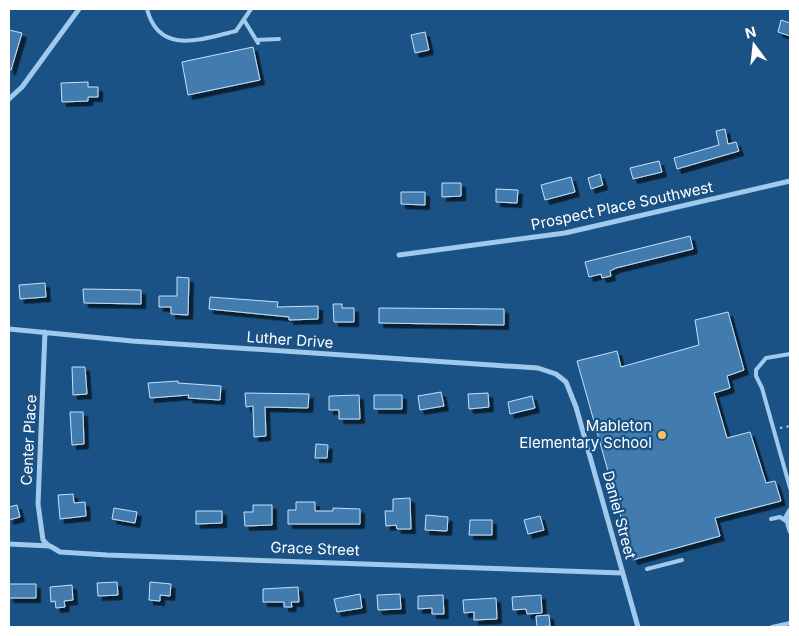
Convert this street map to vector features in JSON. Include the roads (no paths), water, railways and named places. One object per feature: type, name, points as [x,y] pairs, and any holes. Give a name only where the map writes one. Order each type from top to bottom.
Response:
[{"type":"street","points":[[9,99],[22,87],[79,9]]},
{"type":"street","name":"Prospect Place Southwest","points":[[399,256],[565,233],[790,181]]},
{"type":"street","name":"Luther Drive","points":[[9,329],[132,342],[365,358],[516,365],[538,368],[556,374],[566,382]]},
{"type":"street","name":"Center Place","points":[[45,332],[38,504],[44,540],[50,546]]},
{"type":"street","name":"Daniel Street","points":[[566,382],[576,407],[638,627]]},
{"type":"street","points":[[790,510],[786,519],[790,531]]},
{"type":"street","name":"Grace Street","points":[[9,544],[50,546],[60,552],[107,555],[622,573]]},
{"type":"lane","points":[[147,9],[150,20],[163,35],[188,43],[236,31],[251,9]]},
{"type":"lane","points":[[244,20],[257,41],[279,39]]},
{"type":"lane","points":[[790,354],[766,358],[756,370],[756,376],[762,388],[790,488]]},
{"type":"lane","points":[[771,519],[780,517],[786,519]]},
{"type":"lane","points":[[647,569],[682,560]]},
{"type":"lane","points":[[772,627],[790,623]]},
{"type":"place","name":"Mableton Elementary School","points":[[662,435]]}]
